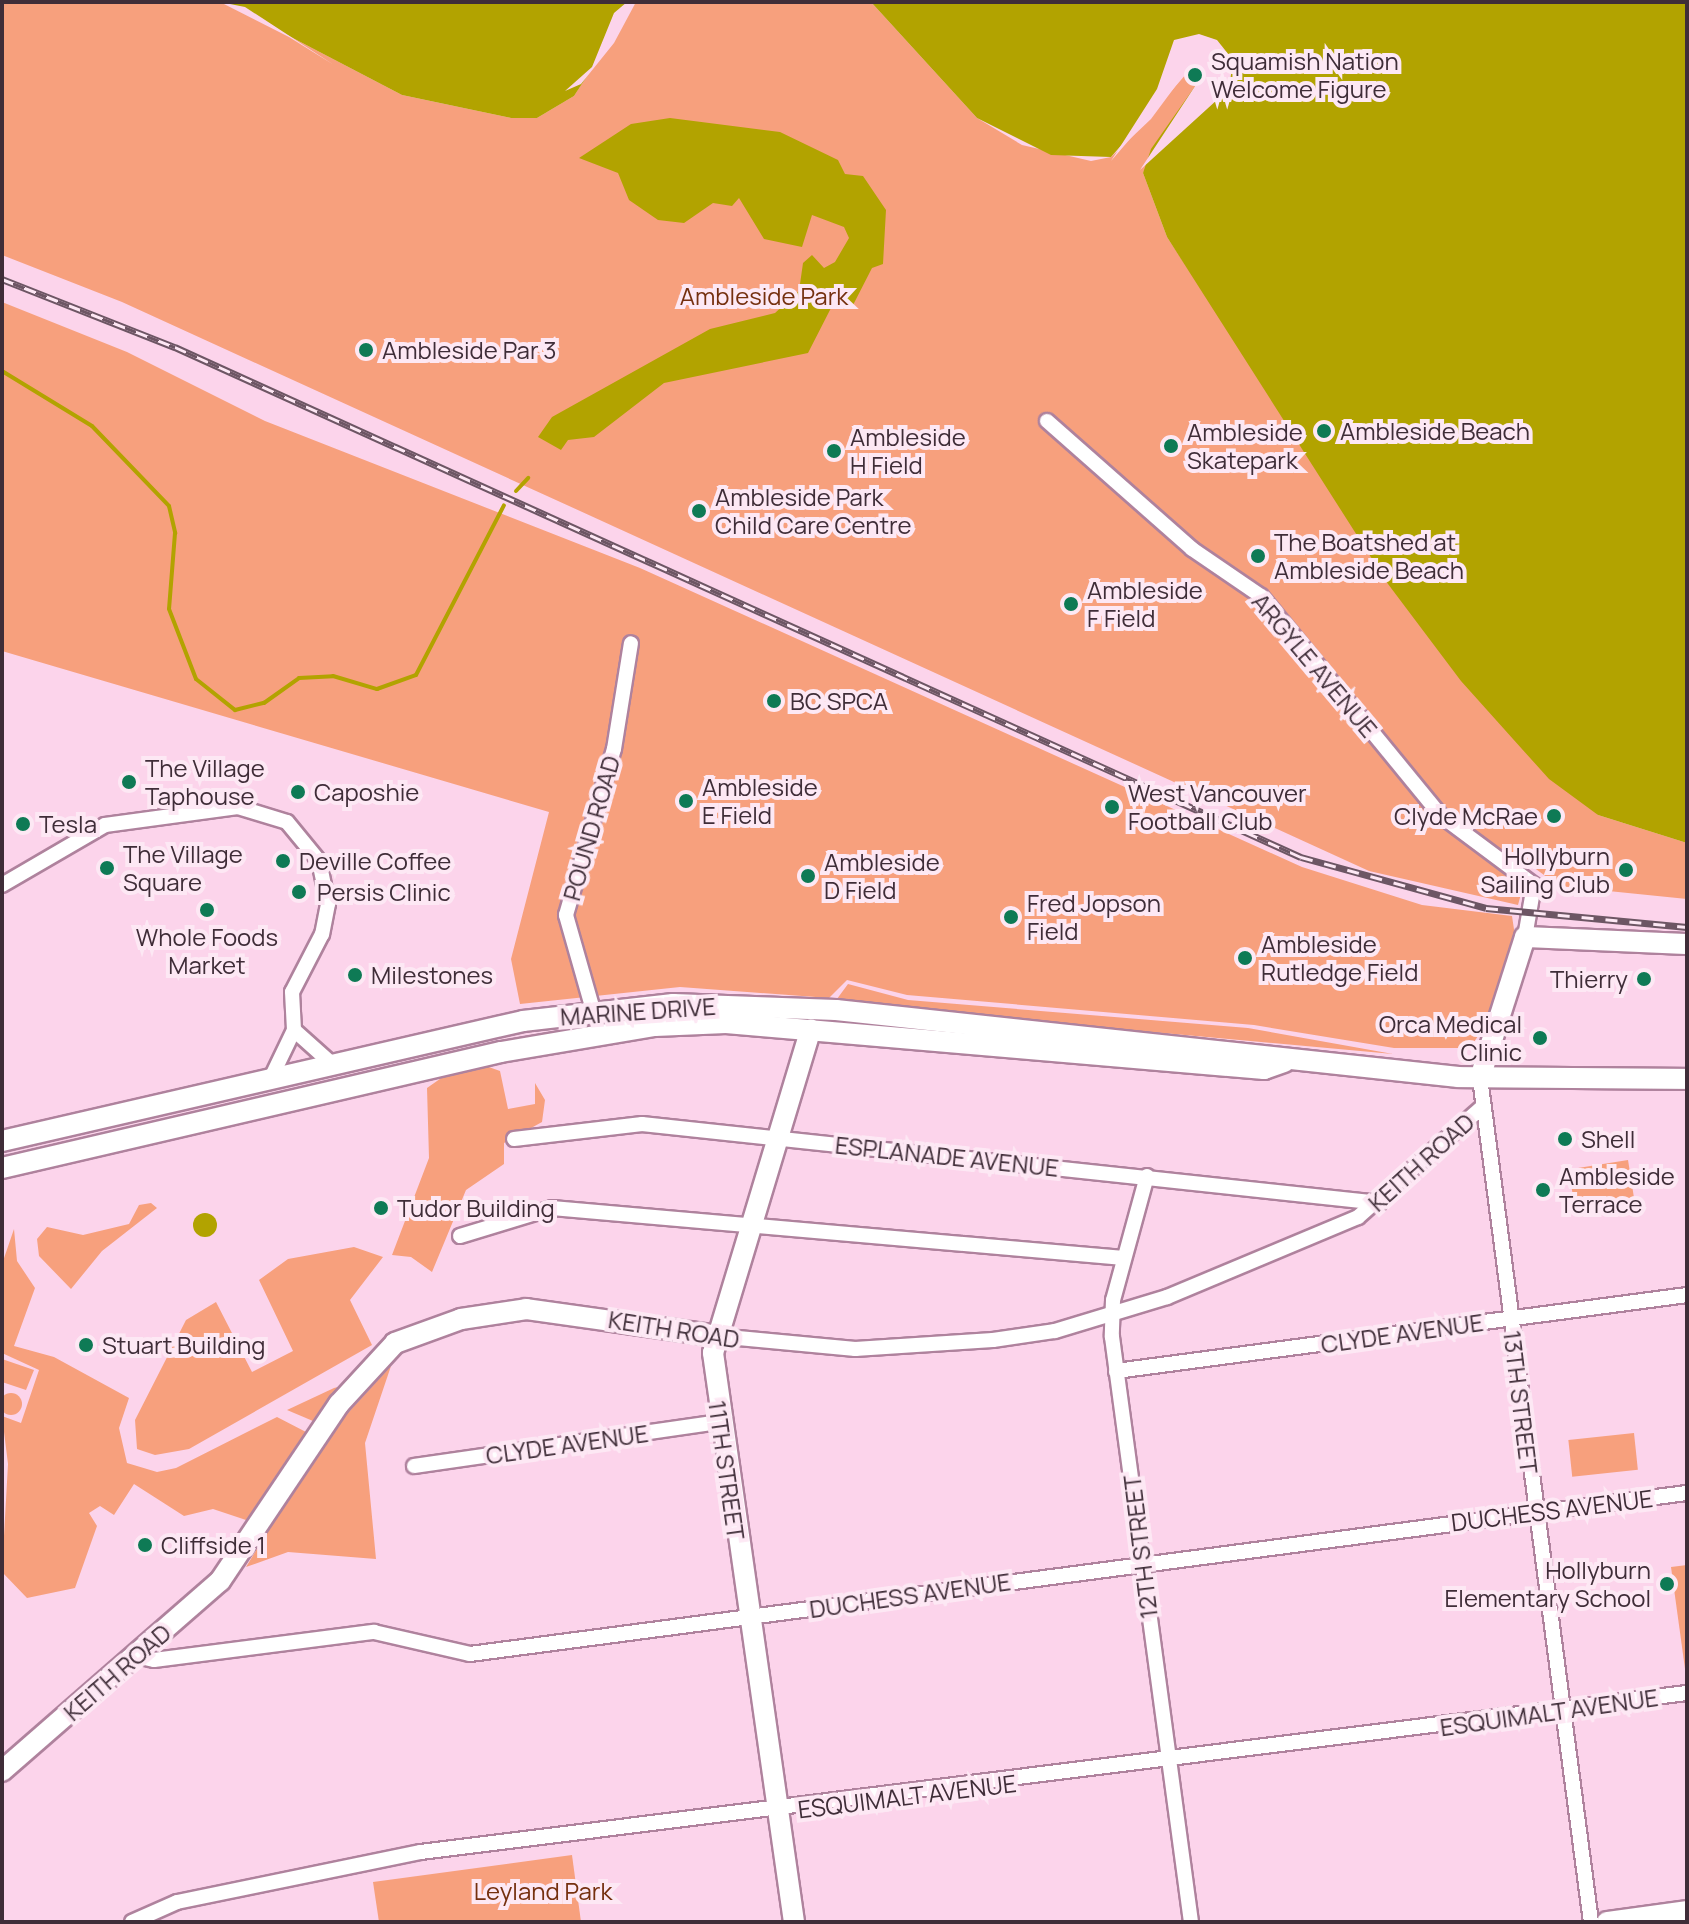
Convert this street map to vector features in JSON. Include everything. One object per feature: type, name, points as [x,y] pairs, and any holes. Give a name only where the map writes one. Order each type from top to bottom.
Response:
[{"type":"main road","points":[[1525,937],[1687,944]]},
{"type":"main road","name":"13TH STREET","points":[[1480,1078],[1525,937]]},
{"type":"main road","name":"MARINE DRIVE","points":[[2,1141],[332,1064],[593,1010],[673,1004],[828,1010],[1186,1044],[1284,1062],[1480,1078],[1687,1079]]},
{"type":"main road","points":[[580,1036],[593,1010]]},
{"type":"main road","name":"MARINE DRIVE","points":[[2,1168],[580,1036],[695,1023],[811,1029],[1264,1069],[1284,1062]]},
{"type":"main road","name":"11TH STREET","points":[[794,1922],[720,1422],[717,1336],[755,1222],[811,1029]]},
{"type":"main road","name":"KEITH ROAD","points":[[2,1771],[136,1656],[236,1564],[339,1404],[395,1343],[461,1319],[526,1309],[717,1336]]},
{"type":"main road","points":[[1607,1922],[1687,1911]]},
{"type":"street","name":"ARGYLE AVENUE","points":[[1047,421],[1181,539],[1261,596],[1440,815],[1535,890]]},
{"type":"street","name":"POUND ROAD","points":[[593,1010],[566,915],[614,749],[631,643]]},
{"type":"street","points":[[2,885],[105,825],[238,807],[277,817],[312,848],[328,894],[322,934],[292,992],[294,1030],[271,1078]]},
{"type":"street","name":"13TH STREET","points":[[1525,937],[1535,890]]},
{"type":"street","points":[[294,1030],[332,1064]]},
{"type":"street","name":"13TH STREET","points":[[1480,1078],[1480,1109],[1591,1922]]},
{"type":"street","name":"KEITH ROAD","points":[[717,1336],[888,1347],[1055,1331],[1281,1255],[1380,1203],[1480,1109]]},
{"type":"street","name":"ESPLANADE AVENUE","points":[[514,1139],[642,1124],[1380,1203]]},
{"type":"street","name":"12TH STREET","points":[[1147,1176],[1111,1311],[1166,1764],[1191,1922]]},
{"type":"street","points":[[460,1236],[552,1208],[755,1222],[1124,1258]]},
{"type":"street","name":"CLYDE AVENUE","points":[[1116,1371],[1687,1295]]},
{"type":"street","name":"CLYDE AVENUE","points":[[414,1466],[720,1422]]},
{"type":"street","name":"DUCHESS AVENUE","points":[[136,1656],[154,1660],[374,1632],[470,1654],[1687,1493]]},
{"type":"street","name":"ESQUIMALT AVENUE","points":[[132,1922],[177,1902],[316,1869],[1166,1764],[1687,1693]]},
{"type":"green space","name":"Ambleside Park","points":[[2,2],[224,2],[402,95],[511,118],[537,118],[574,96],[636,2],[871,2],[977,118],[1022,145],[1091,161],[1111,157],[1151,119],[1194,61],[1205,72],[1143,173],[1167,237],[1273,398],[1598,815],[1687,843],[1687,899],[1559,886],[1529,864],[1518,905],[1369,871],[122,302],[2,255]]},
{"type":"green space","points":[[2,302],[127,352],[265,421],[640,568],[1302,867],[1422,905],[1512,916],[1515,936],[1488,1021],[1470,1048],[1394,1048],[1254,1025],[907,995],[847,980],[829,998],[680,987],[520,1004],[511,959],[549,812],[2,651]]},
{"type":"green space","points":[[848,984],[908,1000],[1248,1028],[1393,1054],[834,1003]]},
{"type":"green space","points":[[486,1066],[500,1071],[508,1109],[535,1104],[535,1083],[545,1100],[542,1122],[504,1143],[504,1164],[466,1190],[432,1272],[411,1257],[392,1255],[429,1158],[427,1088],[447,1074]]},
{"type":"green space","points":[[1628,1160],[1634,1198],[1575,1207],[1569,1169]]},
{"type":"green space","points":[[151,1203],[157,1208],[102,1251],[71,1289],[39,1256],[37,1239],[47,1227],[83,1235],[129,1224],[139,1205]]},
{"type":"green space","points":[[14,1229],[17,1261],[35,1288],[14,1346],[54,1357],[129,1398],[119,1428],[127,1463],[157,1472],[176,1468],[277,1417],[306,1432],[254,1514],[246,1520],[213,1509],[184,1516],[134,1484],[114,1515],[100,1506],[89,1513],[97,1526],[75,1588],[27,1598],[2,1572],[8,1464],[2,1416],[21,1423],[39,1370],[2,1353],[2,1264]]},
{"type":"green space","points":[[354,1247],[383,1257],[350,1300],[372,1345],[189,1449],[155,1455],[137,1449],[135,1420],[186,1320],[216,1302],[252,1372],[293,1351],[259,1280],[288,1259]]},
{"type":"green space","points":[[2,1359],[34,1370],[26,1390],[2,1382]]},
{"type":"green space","points":[[391,1366],[365,1443],[376,1559],[288,1552],[246,1567],[323,1440]]},
{"type":"green space","points":[[338,1387],[313,1421],[287,1410],[334,1388]]},
{"type":"green space","points":[[7,1393],[15,1393],[22,1404],[15,1415],[7,1415],[0,1408],[0,1400]]},
{"type":"green space","points":[[1634,1433],[1638,1470],[1572,1477],[1568,1440]]},
{"type":"green space","points":[[1687,1565],[1687,1676],[1686,1676],[1671,1567]]},
{"type":"green space","name":"Leyland Park","points":[[572,1855],[581,1922],[379,1922],[373,1882]]},
{"type":"shaded area","points":[[224,2],[636,2],[574,96],[537,118],[511,118],[402,95]]},
{"type":"shaded area","points":[[871,2],[1687,2],[1687,843],[1598,815],[1549,779],[1461,681],[1388,584],[1167,237],[1143,173],[1151,149],[1205,72],[1194,62],[1111,157],[1051,155],[977,118]]},
{"type":"shaded area","points":[[670,118],[780,132],[838,160],[845,174],[863,176],[886,210],[883,264],[872,268],[851,309],[831,308],[808,353],[664,383],[594,437],[568,440],[561,450],[538,437],[552,417],[710,329],[775,313],[799,291],[803,263],[812,255],[824,268],[835,262],[849,238],[844,227],[812,215],[802,247],[764,239],[739,198],[732,206],[713,203],[684,223],[658,220],[629,200],[618,173],[579,158],[631,124]]},
{"type":"shaded area","points":[[205,1213],[214,1216],[217,1225],[214,1234],[205,1237],[196,1234],[193,1225],[196,1216]]},
{"type":"pier","points":[[220,2],[245,7],[334,65],[289,37]]},
{"type":"pier","points":[[627,2],[636,2],[614,43],[581,84],[565,91],[592,67],[614,13]]},
{"type":"pier","points":[[1199,34],[1217,40],[1233,60],[1229,89],[1140,170],[1201,77],[1193,66],[1111,161],[1157,89],[1174,40]]},
{"type":"waterway","points":[[2,371],[92,426],[169,506],[175,533],[169,609],[196,679],[235,710],[264,703],[299,678],[333,676],[377,689],[416,675],[504,505]]},
{"type":"waterway","points":[[516,491],[528,478]]},
{"type":"railway","points":[[2,279],[175,347],[1301,857],[1486,908],[1687,927]]},
{"type":"place","name":"Squamish Nation Welcome Figure","points":[[1195,75]]},
{"type":"place","name":"Ambleside Par 3","points":[[366,350]]},
{"type":"place","name":"Ambleside Beach","points":[[1324,431]]},
{"type":"place","name":"Ambleside Skatepark","points":[[1171,446]]},
{"type":"place","name":"Ambleside H Field","points":[[834,451]]},
{"type":"place","name":"Ambleside Park Child Care Centre","points":[[699,511]]},
{"type":"place","name":"The Boatshed at Ambleside Beach","points":[[1258,556]]},
{"type":"place","name":"Ambleside F Field","points":[[1071,604]]},
{"type":"place","name":"BC SPCA","points":[[774,701]]},
{"type":"place","name":"The Village Taphouse","points":[[129,782]]},
{"type":"place","name":"Caposhie","points":[[298,792]]},
{"type":"place","name":"Ambleside E Field","points":[[686,801]]},
{"type":"place","name":"West Vancouver Football Club","points":[[1112,807]]},
{"type":"place","name":"Clyde McRae","points":[[1554,816]]},
{"type":"place","name":"Tesla","points":[[23,824]]},
{"type":"place","name":"Deville Coffee","points":[[283,861]]},
{"type":"place","name":"The Village Square","points":[[107,868]]},
{"type":"place","name":"Hollyburn Sailing Club","points":[[1626,870]]},
{"type":"place","name":"Ambleside D Field","points":[[808,876]]},
{"type":"place","name":"Persis Clinic","points":[[299,892]]},
{"type":"place","name":"Whole Foods Market","points":[[207,910]]},
{"type":"place","name":"Fred Jopson Field","points":[[1011,917]]},
{"type":"place","name":"Ambleside Rutledge Field","points":[[1245,958]]},
{"type":"place","name":"Milestones","points":[[355,975]]},
{"type":"place","name":"Thierry","points":[[1644,979]]},
{"type":"place","name":"Orca Medical Clinic","points":[[1540,1038]]},
{"type":"place","name":"Shell","points":[[1565,1139]]},
{"type":"place","name":"Ambleside Terrace","points":[[1543,1190]]},
{"type":"place","name":"Tudor Building","points":[[381,1208]]},
{"type":"place","name":"Stuart Building","points":[[86,1345]]},
{"type":"place","name":"Cliffside 1","points":[[145,1545]]},
{"type":"place","name":"Hollyburn Elementary School","points":[[1667,1584]]}]
